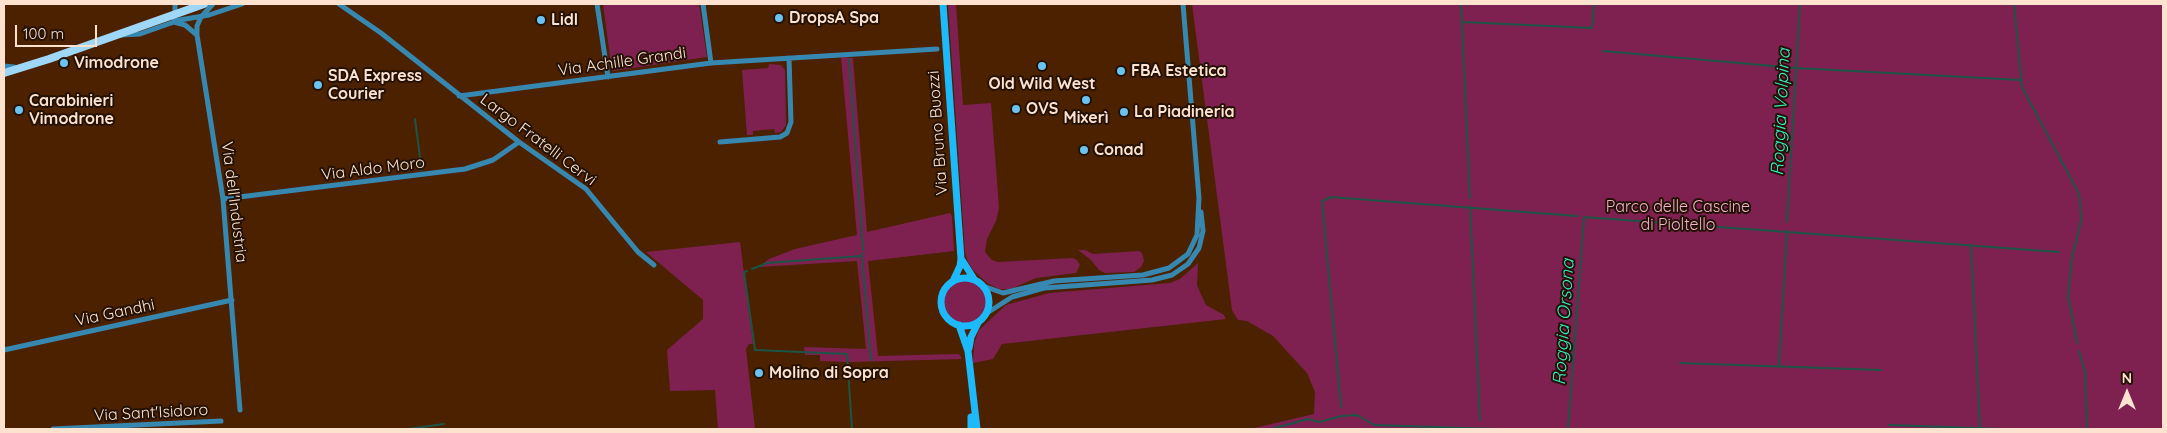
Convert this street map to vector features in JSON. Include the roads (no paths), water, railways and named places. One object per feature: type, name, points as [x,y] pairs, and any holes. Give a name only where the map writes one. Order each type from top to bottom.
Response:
[{"type":"main road","points":[[4,67],[14,67],[175,7],[193,4]]},
{"type":"main road","points":[[4,73],[204,4]]},
{"type":"main road","name":"Via Bruno Buozzi","points":[[943,4],[961,259],[953,281]]},
{"type":"main road","name":"Via Bruno Buozzi","points":[[961,259],[974,279]]},
{"type":"main road","points":[[968,351],[971,337],[978,323],[987,312],[989,300],[983,286],[974,279],[964,277],[953,281],[942,293],[941,305],[946,317],[959,326],[978,323]]},
{"type":"main road","points":[[959,326],[968,351],[976,429]]},
{"type":"main road","points":[[971,429],[972,391]]},
{"type":"street","points":[[201,17],[213,4]]},
{"type":"street","points":[[115,36],[138,34],[174,22],[201,17],[242,4]]},
{"type":"street","name":"Largo Fratelli Cervi","points":[[339,4],[381,33],[519,142],[586,189],[638,252],[654,265]]},
{"type":"street","points":[[597,4],[608,77]]},
{"type":"street","points":[[703,4],[711,63]]},
{"type":"street","points":[[983,286],[997,292],[1011,292],[1048,282],[1143,275],[1161,272],[1182,260],[1195,241],[1198,230],[1198,198],[1184,16],[1181,4]]},
{"type":"street","name":"Via dell'Industria","points":[[201,17],[197,26],[197,35],[223,199],[240,410]]},
{"type":"street","points":[[174,22],[189,27],[197,35]]},
{"type":"street","name":"Via Achille Grandi","points":[[459,96],[711,63],[937,49]]},
{"type":"street","points":[[720,142],[780,136],[786,133],[791,122],[789,58]]},
{"type":"street","name":"Via Aldo Moro","points":[[223,199],[465,169],[493,160],[519,142]]},
{"type":"street","points":[[987,312],[1012,297],[1044,288],[1152,280],[1172,275],[1188,264],[1202,240],[1203,223],[1198,198]]},
{"type":"street","name":"Via Gandhi","points":[[4,350],[232,300]]},
{"type":"street","name":"Via Sant'Isidoro","points":[[52,429],[221,421]]},
{"type":"waterway","points":[[1461,4],[1470,198]]},
{"type":"waterway","points":[[1462,22],[1592,28],[1594,4]]},
{"type":"waterway","name":"Roggia Volpina","points":[[1787,222],[1800,4]]},
{"type":"waterway","points":[[2014,4],[2022,87],[2078,192],[2080,200],[2081,221],[2072,258],[2068,296],[2077,343]]},
{"type":"waterway","points":[[1603,51],[1796,68],[2021,80]]},
{"type":"waterway","points":[[849,59],[863,250]]},
{"type":"waterway","points":[[415,119],[420,157]]},
{"type":"waterway","points":[[420,163],[421,170]]},
{"type":"waterway","points":[[1341,407],[1322,201],[1331,197],[1577,216]]},
{"type":"waterway","points":[[1470,206],[1480,420]]},
{"type":"waterway","points":[[1584,217],[2059,252]]},
{"type":"waterway","name":"Roggia Orsona","points":[[1568,429],[1584,217]]},
{"type":"waterway","points":[[1779,366],[1787,231]]},
{"type":"waterway","points":[[1971,245],[1980,428]]},
{"type":"waterway","points":[[752,269],[767,263],[861,256],[863,253]]},
{"type":"waterway","points":[[862,256],[871,360]]},
{"type":"waterway","points":[[747,271],[744,272],[755,350],[847,354],[852,429]]},
{"type":"waterway","points":[[2079,351],[2085,372],[2087,429]]},
{"type":"waterway","points":[[1680,363],[1881,370]]},
{"type":"waterway","points":[[1342,416],[1357,415],[1374,425],[1496,429]]},
{"type":"waterway","points":[[1271,429],[1308,419],[1319,422],[1342,416]]},
{"type":"waterway","points":[[408,429],[444,424]]},
{"type":"waterway","points":[[1889,425],[2004,429]]},
{"type":"place","name":"DropsA Spa","points":[[779,18]]},
{"type":"place","name":"Lidl","points":[[541,20]]},
{"type":"place","name":"Vimodrone","points":[[64,63]]},
{"type":"place","name":"Old Wild West","points":[[1042,66]]},
{"type":"place","name":"FBA Estetica","points":[[1121,71]]},
{"type":"place","name":"SDA Express Courier","points":[[318,85]]},
{"type":"place","name":"Mixerì","points":[[1086,100]]},
{"type":"place","name":"OVS","points":[[1016,109]]},
{"type":"place","name":"Carabinieri Vimodrone","points":[[19,110]]},
{"type":"place","name":"La Piadineria","points":[[1124,112]]},
{"type":"place","name":"Conad","points":[[1084,150]]},
{"type":"place","name":"Molino di Sopra","points":[[759,373]]},
{"type":"park label","name":"Parco delle Cascine di Pioltello","points":[[1678,216]]}]
